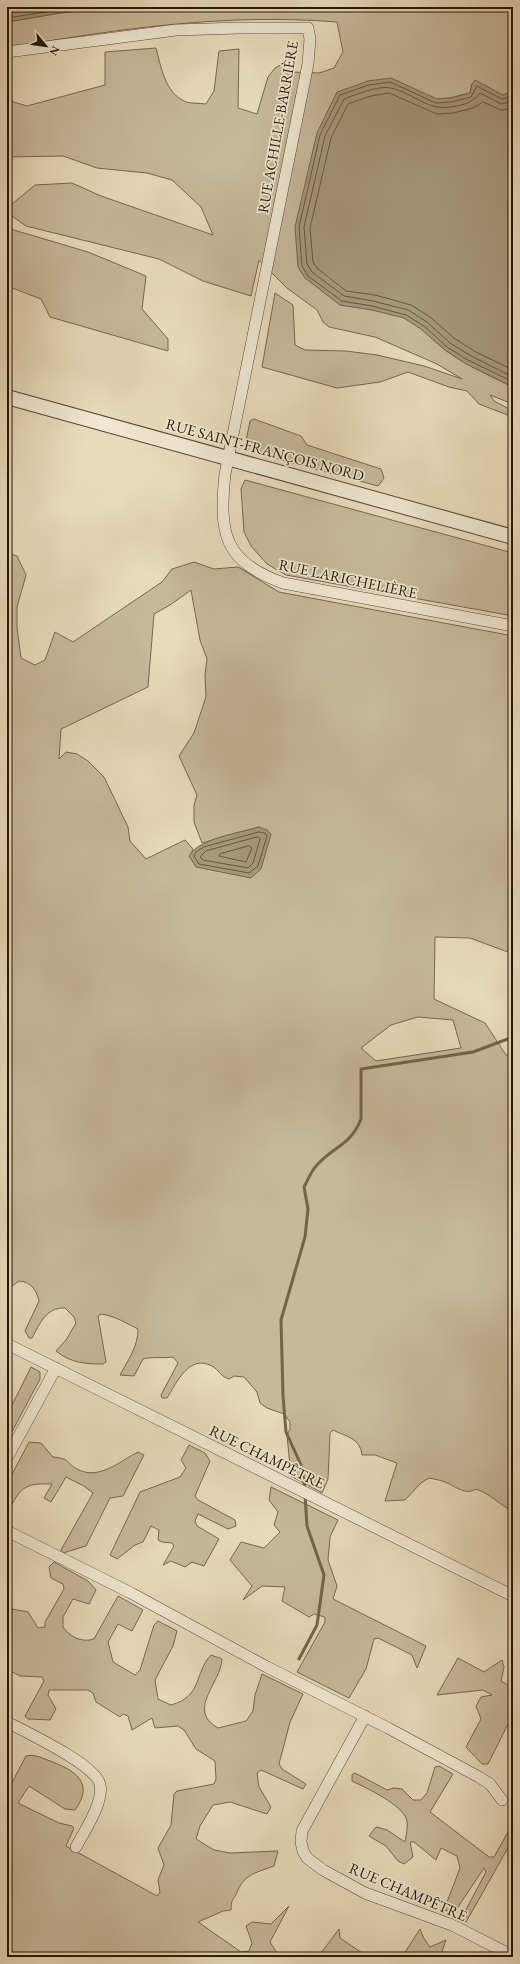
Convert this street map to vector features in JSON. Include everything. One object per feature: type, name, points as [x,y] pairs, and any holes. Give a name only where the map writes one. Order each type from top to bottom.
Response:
[{"type":"street","name":"RUE ACHILLE-BARRIÈRE","points":[[7,52],[176,30],[308,28],[310,39],[308,64],[228,458]]},
{"type":"street","name":"RUE SAINT-FRANÇOIS NORD","points":[[7,396],[513,536]]},
{"type":"street","name":"RUE LARICHELIÈRE","points":[[228,458],[222,508],[223,524],[231,547],[237,556],[260,573],[283,583],[298,587],[513,626]]},
{"type":"street","name":"RUE CHAMPÊTRE","points":[[7,1344],[513,1596]]},
{"type":"street","points":[[7,1458],[56,1368]]},
{"type":"street","points":[[7,1531],[131,1593],[267,1667],[479,1777],[490,1784],[502,1800]]},
{"type":"street","name":"RUE CHAMPÊTRE","points":[[364,1716],[302,1831],[301,1842],[307,1858],[323,1870],[365,1893],[447,1923],[513,1956]]},
{"type":"street","points":[[7,1722],[72,1757],[94,1773],[98,1779],[100,1793],[97,1804],[76,1847]]},
{"type":"shaded area","points":[[116,7],[513,7],[513,91],[503,95],[472,84],[470,93],[450,98],[437,99],[340,305],[380,311],[404,318],[420,328],[440,346],[461,361],[513,387],[513,404],[490,395],[494,401],[513,411],[513,417],[479,404],[467,391],[449,387],[408,372],[380,382],[337,388],[262,367],[275,293],[293,305],[295,345],[305,350],[346,351],[377,355],[424,366],[462,379],[437,364],[375,337],[329,327],[323,322],[317,310],[287,288],[259,260],[251,296],[203,281],[159,259],[26,226],[8,213],[12,204],[35,185],[72,183],[101,196],[213,235],[201,207],[172,180],[147,173],[97,168],[63,156],[7,157],[7,100],[27,106],[105,85],[105,52],[156,48],[165,78],[172,92],[186,102],[206,104],[214,91],[219,51],[239,49],[238,108],[257,114],[268,77],[275,68],[293,58],[291,72],[319,73],[334,68],[343,52],[337,22],[295,20],[213,21],[172,24],[7,48],[7,22],[60,13]]},
{"type":"shaded area","points":[[7,228],[88,252],[146,276],[142,309],[168,339],[168,351],[50,317],[41,299],[7,286]]},
{"type":"shaded area","points":[[254,419],[301,436],[307,445],[381,469],[384,478],[378,486],[252,452],[245,446],[250,421]]},
{"type":"shaded area","points":[[245,480],[513,553],[513,616],[286,575],[267,564],[251,546],[244,532],[241,489]]},
{"type":"shaded area","points":[[7,553],[17,556],[26,575],[17,607],[17,628],[21,658],[35,665],[45,660],[55,632],[73,642],[162,582],[172,569],[194,562],[214,569],[238,567],[279,592],[513,636],[513,862],[511,862],[510,882],[513,889],[513,952],[505,951],[470,938],[435,937],[434,999],[485,1023],[506,1055],[513,1056],[513,1511],[476,1489],[472,1491],[464,1491],[443,1481],[429,1478],[421,1483],[405,1500],[385,1501],[397,1463],[375,1455],[362,1455],[361,1449],[356,1441],[333,1430],[330,1433],[328,1479],[322,1493],[291,1476],[287,1435],[290,1429],[290,1422],[284,1414],[267,1408],[260,1403],[257,1392],[244,1377],[234,1376],[229,1379],[224,1377],[212,1366],[204,1363],[197,1364],[190,1367],[185,1372],[167,1398],[162,1398],[161,1395],[178,1363],[173,1357],[145,1358],[134,1376],[120,1375],[134,1348],[138,1336],[138,1329],[116,1318],[101,1314],[98,1316],[106,1362],[103,1364],[78,1362],[67,1358],[56,1351],[66,1340],[76,1323],[74,1317],[65,1308],[58,1308],[48,1314],[32,1338],[29,1338],[25,1331],[39,1301],[36,1293],[30,1285],[19,1281],[12,1286],[7,1294],[7,1273],[11,1261],[7,1257]],"holes":[[[191,590],[200,640],[207,659],[205,675],[206,697],[194,733],[179,756],[197,795],[194,805],[194,822],[202,843],[259,827],[190,856],[193,849],[185,840],[146,859],[130,841],[128,827],[104,777],[88,761],[77,754],[66,752],[59,759],[61,729],[148,687],[154,614]],[[418,1017],[453,1020],[461,1048],[376,1061],[361,1048],[391,1025]]]},
{"type":"shaded area","points":[[31,1367],[40,1372],[40,1379],[7,1441],[7,1415]]},
{"type":"shaded area","points":[[29,1442],[41,1443],[53,1457],[66,1460],[77,1469],[93,1473],[109,1468],[138,1452],[144,1455],[123,1496],[110,1498],[86,1546],[63,1553],[61,1550],[93,1493],[84,1486],[66,1477],[51,1502],[44,1498],[52,1484],[29,1486],[20,1492],[7,1512],[7,1484]]},
{"type":"shaded area","points":[[189,1445],[205,1453],[210,1461],[195,1496],[198,1500],[235,1520],[236,1526],[228,1529],[198,1514],[195,1521],[197,1526],[219,1539],[204,1566],[192,1562],[185,1567],[171,1561],[163,1565],[174,1546],[172,1543],[158,1540],[159,1530],[151,1526],[143,1542],[135,1545],[117,1559],[110,1555],[140,1492],[180,1477],[186,1468],[181,1460]]},
{"type":"shaded area","points":[[271,1487],[338,1520],[330,1537],[328,1560],[337,1586],[333,1599],[426,1646],[417,1668],[412,1655],[378,1638],[374,1639],[366,1669],[349,1698],[297,1672],[325,1622],[325,1617],[314,1614],[309,1617],[282,1601],[285,1587],[262,1586],[243,1600],[252,1586],[230,1560],[241,1542],[264,1548],[280,1532],[274,1525],[278,1512],[269,1500]]},
{"type":"shaded area","points":[[54,1562],[88,1581],[96,1590],[89,1604],[73,1599],[63,1617],[63,1627],[69,1634],[81,1640],[94,1639],[118,1596],[143,1610],[132,1631],[118,1624],[108,1642],[113,1662],[135,1675],[140,1670],[154,1625],[158,1621],[177,1631],[173,1646],[155,1680],[158,1699],[171,1705],[188,1696],[197,1683],[202,1669],[211,1655],[222,1659],[220,1668],[205,1705],[205,1713],[209,1721],[218,1728],[246,1721],[253,1711],[255,1695],[262,1674],[303,1694],[290,1722],[279,1764],[282,1769],[306,1784],[303,1789],[261,1770],[257,1773],[259,1787],[271,1807],[267,1814],[230,1802],[213,1805],[200,1826],[196,1839],[214,1850],[230,1853],[278,1851],[274,1866],[257,1872],[244,1880],[232,1901],[231,1910],[223,1911],[198,1922],[241,1952],[249,1951],[252,1943],[246,1926],[252,1922],[271,1924],[289,1906],[270,1942],[279,1956],[300,1957],[7,1957],[7,1792],[26,1756],[38,1757],[59,1765],[74,1773],[82,1785],[83,1792],[81,1801],[75,1810],[65,1809],[29,1786],[18,1803],[59,1823],[72,1826],[74,1828],[66,1846],[157,1896],[160,1892],[158,1880],[164,1865],[158,1848],[171,1825],[174,1794],[177,1791],[214,1784],[216,1779],[215,1761],[196,1749],[184,1730],[178,1726],[155,1728],[152,1718],[132,1730],[128,1716],[123,1714],[120,1717],[96,1702],[93,1693],[88,1690],[49,1690],[48,1695],[56,1709],[50,1720],[28,1719],[25,1716],[44,1681],[42,1677],[20,1676],[7,1669],[7,1645],[9,1641],[7,1640],[7,1608],[28,1612],[38,1628],[45,1627],[45,1622],[64,1589],[63,1584],[51,1578],[49,1567]]},
{"type":"shaded area","points":[[458,1658],[484,1672],[502,1660],[504,1667],[501,1681],[513,1688],[513,1724],[508,1724],[488,1764],[482,1764],[466,1747],[481,1719],[476,1706],[481,1697],[492,1695],[483,1690],[437,1695]]},
{"type":"shaded area","points":[[439,1766],[453,1774],[430,1812],[489,1857],[494,1857],[513,1823],[513,1839],[466,1922],[461,1919],[486,1872],[484,1868],[454,1913],[444,1910],[460,1868],[457,1856],[441,1848],[436,1860],[414,1842],[410,1842],[413,1857],[404,1864],[398,1861],[386,1846],[369,1836],[376,1827],[387,1830],[405,1842],[407,1821],[404,1815],[392,1803],[352,1781],[352,1775],[355,1773],[387,1790],[394,1788],[402,1789],[413,1800],[421,1800],[427,1793],[435,1767]]},
{"type":"shaded area","points":[[339,1929],[340,1938],[368,1957],[318,1957]]},
{"type":"shaded area","points":[[420,1929],[423,1937],[430,1947],[446,1940],[440,1957],[402,1957]]},
{"type":"water","points":[[7,7],[116,7],[60,13],[7,22]]},
{"type":"water","points":[[391,78],[437,99],[450,98],[470,93],[472,84],[475,80],[503,95],[513,91],[513,387],[466,364],[445,350],[421,329],[404,318],[372,310],[340,305],[305,278],[298,267],[295,227],[317,133],[337,92],[368,81]]},
{"type":"water","points":[[259,827],[267,830],[271,834],[261,869],[251,878],[196,867],[189,856],[194,850],[211,840]]},
{"type":"waterway","points":[[305,1489],[301,1465],[286,1432],[283,1396],[281,1320],[305,1237],[308,1209],[304,1187],[317,1165],[347,1140],[357,1128],[361,1119],[361,1069],[473,1052],[513,1037]]},
{"type":"waterway","points":[[299,1659],[317,1625],[324,1575],[307,1526],[305,1495]]}]
